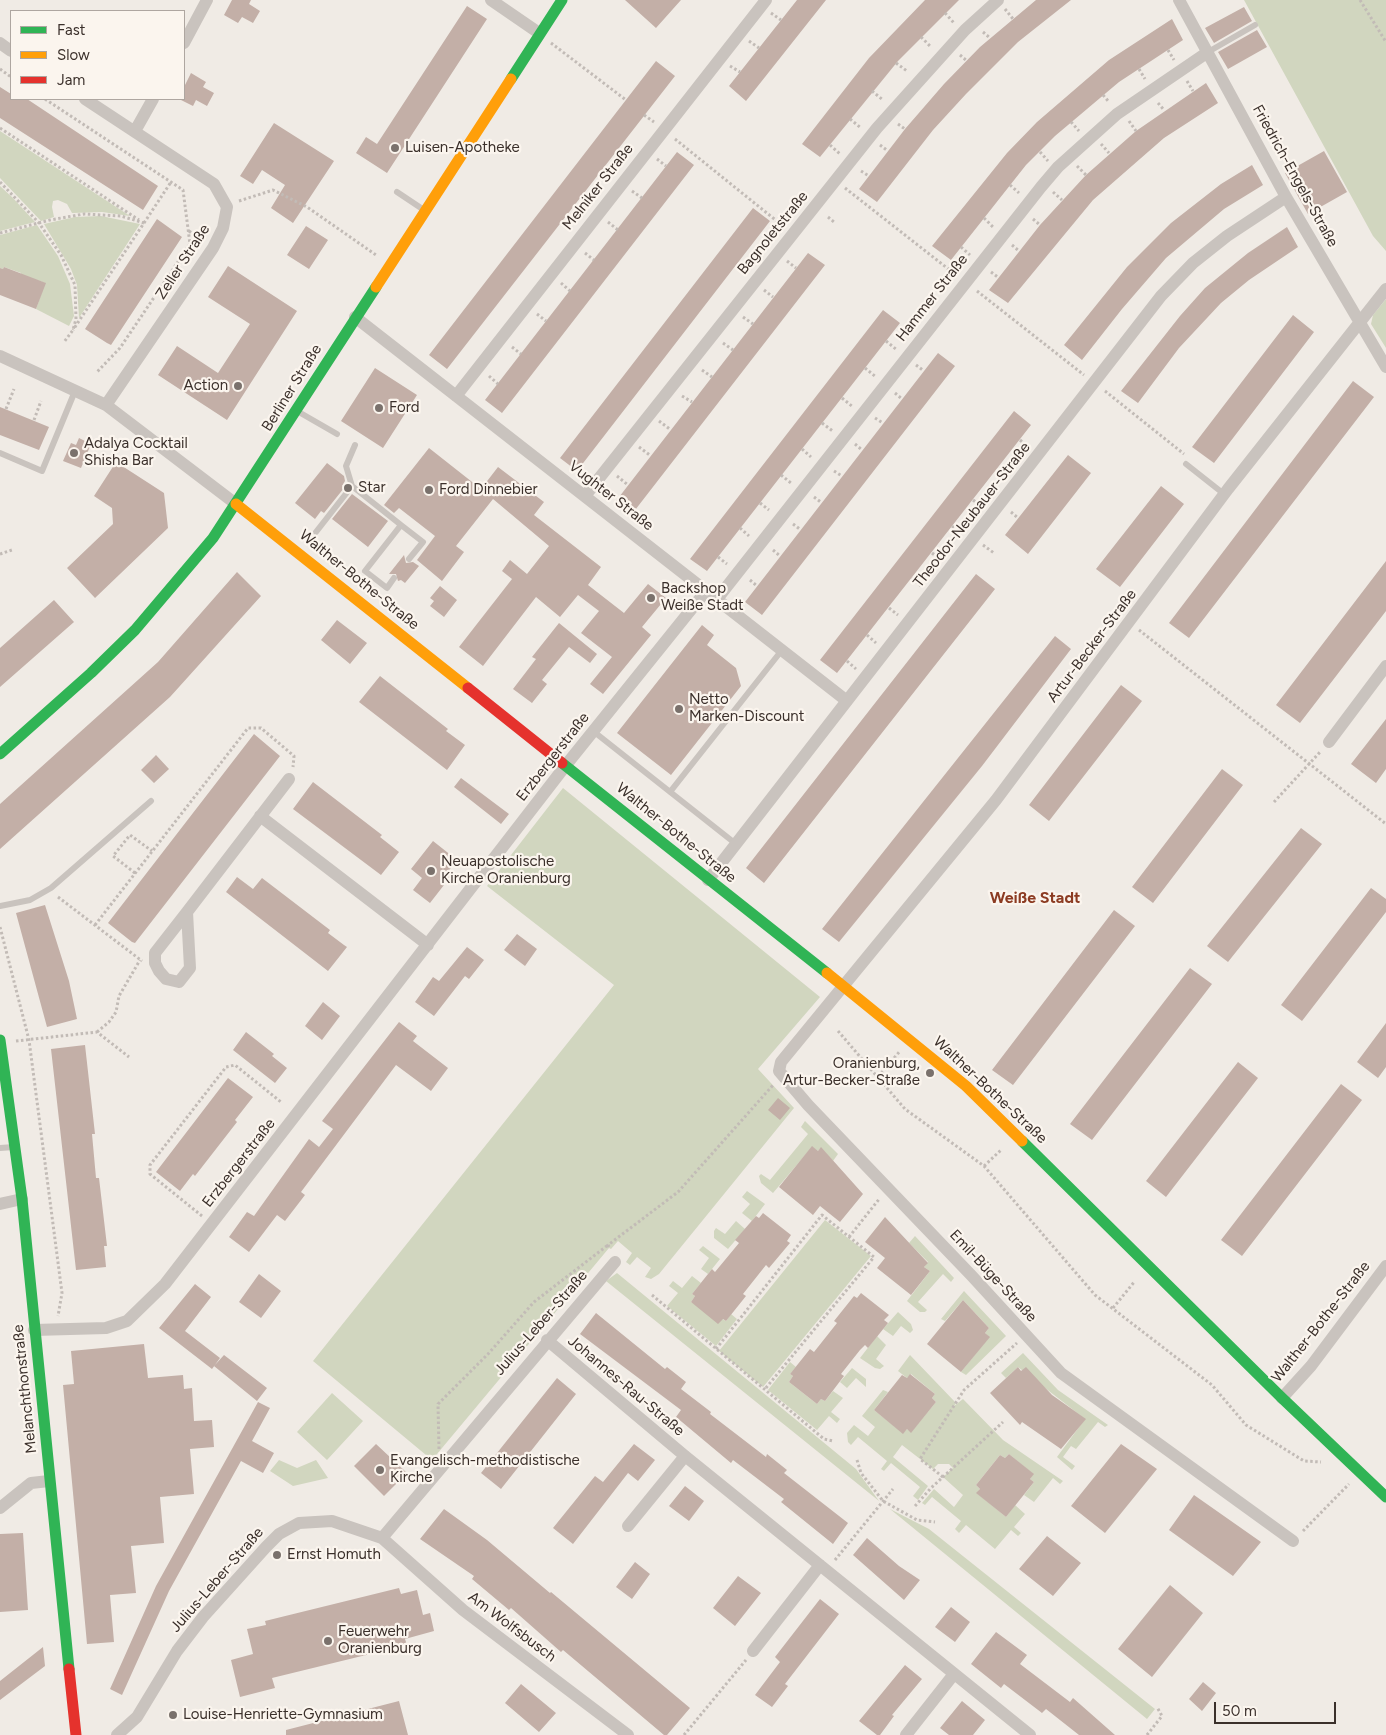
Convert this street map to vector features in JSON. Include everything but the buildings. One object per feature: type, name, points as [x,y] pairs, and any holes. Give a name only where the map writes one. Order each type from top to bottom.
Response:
[{"type":"street","points":[[185,41],[207,0]]},
{"type":"street","points":[[491,0],[540,34]]},
{"type":"street","name":"Berliner Straße","points":[[0,754],[91,673],[135,630],[202,552],[236,504],[295,409],[562,0]]},
{"type":"street","name":"Melniker Straße","points":[[456,396],[766,0]]},
{"type":"street","name":"Bagnoletstraße","points":[[585,496],[877,128],[965,30],[998,0]]},
{"type":"street","name":"Friedrich-Engels-Straße","points":[[1179,0],[1286,197],[1386,367]]},
{"type":"street","name":"Hammer Straße","points":[[711,595],[1058,167],[1118,114],[1208,52]]},
{"type":"street","points":[[87,100],[214,184],[226,207]]},
{"type":"street","points":[[136,131],[152,100]]},
{"type":"street","name":"Theodor-Neubauer-Straße","points":[[708,880],[1161,296],[1193,263],[1227,236],[1286,197]]},
{"type":"street","name":"Zeller Straße","points":[[106,405],[213,248],[223,228],[226,207]]},
{"type":"street","name":"Artur-Becker-Straße","points":[[844,986],[996,800],[1130,623],[1224,494],[1386,289]]},
{"type":"street","name":"Vughter Straße","points":[[355,317],[847,701]]},
{"type":"street","name":"Walther-Bothe-Straße","points":[[0,356],[106,405],[236,504],[566,765],[708,880],[844,986],[966,1086],[1386,1498]]},
{"type":"street","name":"Erzbergerstraße","points":[[34,1330],[106,1328],[126,1321],[164,1284],[566,765],[593,731],[711,595]]},
{"type":"street","points":[[1329,742],[1386,666]]},
{"type":"street","points":[[187,912],[190,968],[179,982],[166,979],[158,971],[155,963],[155,953],[288,780]]},
{"type":"street","points":[[260,816],[428,945]]},
{"type":"street","name":"Emil-Büge-Straße","points":[[844,986],[781,1062],[779,1071],[808,1105],[971,1275],[1061,1373],[1293,1542]]},
{"type":"street","name":"Melanchthonstraße","points":[[0,1041],[22,1199],[76,1735]]},
{"type":"street","points":[[0,1204],[22,1199]]},
{"type":"street","name":"Julius-Leber-Straße","points":[[117,1735],[137,1717],[177,1651],[203,1617],[279,1534],[299,1523],[332,1521],[382,1538],[546,1340],[615,1262]]},
{"type":"street","name":"Walther-Bothe-Straße","points":[[1282,1398],[1311,1366],[1386,1266]]},
{"type":"street","name":"Johannes-Rau-Straße","points":[[546,1340],[685,1456],[1030,1735]]},
{"type":"street","name":"Johannes-Rau-Straße","points":[[628,1526],[685,1456]]},
{"type":"street","points":[[0,1508],[31,1483],[49,1480]]},
{"type":"street","name":"Am Wolfsbusch","points":[[382,1538],[462,1610],[628,1735]]},
{"type":"street","points":[[753,1651],[823,1568]]},
{"type":"street","points":[[906,1735],[954,1674]]},
{"type":"lane","points":[[1208,52],[1255,26]]},
{"type":"lane","points":[[397,192],[425,210]]},
{"type":"lane","points":[[0,453],[42,471],[75,391]]},
{"type":"lane","points":[[295,409],[337,434]]},
{"type":"lane","points":[[355,445],[346,466],[352,486],[423,542],[409,559]]},
{"type":"lane","points":[[1186,464],[1224,494]]},
{"type":"lane","points":[[316,532],[352,486]]},
{"type":"lane","points":[[394,578],[387,588],[366,571],[401,525]]},
{"type":"lane","points":[[670,792],[782,650]]},
{"type":"lane","points":[[593,731],[736,844]]},
{"type":"lane","points":[[0,906],[30,900],[51,888],[151,801]]},
{"type":"lane","points":[[0,1148],[15,1147]]},
{"type":"path","points":[[1360,0],[1386,42]]},
{"type":"path","points":[[945,13],[954,23]]},
{"type":"path","points":[[540,34],[626,100]]},
{"type":"path","points":[[921,37],[930,46]]},
{"type":"path","points":[[1168,50],[1176,62]]},
{"type":"path","points":[[896,63],[907,72]]},
{"type":"path","points":[[727,64],[740,72]]},
{"type":"path","points":[[1139,69],[1146,81]]},
{"type":"path","points":[[1186,78],[1192,91]]},
{"type":"path","points":[[872,92],[883,100]]},
{"type":"path","points":[[1103,95],[1113,106]]},
{"type":"path","points":[[1155,98],[1164,110]]},
{"type":"path","points":[[47,100],[183,190],[190,244],[120,348],[97,372]]},
{"type":"path","points":[[644,115],[664,129],[793,234]]},
{"type":"path","points":[[1127,118],[1136,131]]},
{"type":"path","points":[[850,119],[861,128]]},
{"type":"path","points":[[1071,122],[1080,133]]},
{"type":"path","points":[[0,128],[144,223]]},
{"type":"path","points":[[830,145],[840,154]]},
{"type":"path","points":[[1040,152],[1049,162]]},
{"type":"path","points":[[1074,163],[1086,175]]},
{"type":"path","points":[[0,182],[39,223],[61,255],[75,285],[76,319],[73,330]]},
{"type":"path","points":[[64,342],[171,182]]},
{"type":"path","points":[[1010,185],[1020,194]]},
{"type":"path","points":[[842,186],[1186,455]]},
{"type":"path","points":[[226,207],[274,190],[308,207],[390,264]]},
{"type":"path","points":[[1050,190],[1062,200]]},
{"type":"path","points":[[0,233],[39,223],[92,214],[121,216],[144,223]]},
{"type":"path","points":[[828,217],[834,222]]},
{"type":"path","points":[[984,218],[994,227]]},
{"type":"path","points":[[604,220],[618,230]]},
{"type":"path","points":[[960,247],[971,256]]},
{"type":"path","points":[[580,249],[594,260]]},
{"type":"path","points":[[785,259],[796,268]]},
{"type":"path","points":[[556,279],[570,291]]},
{"type":"path","points":[[761,288],[773,298]]},
{"type":"path","points":[[740,315],[752,324]]},
{"type":"path","points":[[720,341],[733,350]]},
{"type":"path","points":[[886,341],[898,350]]},
{"type":"path","points":[[506,343],[521,354]]},
{"type":"path","points":[[699,368],[712,377]]},
{"type":"path","points":[[865,368],[877,377]]},
{"type":"path","points":[[484,372],[498,384]]},
{"type":"path","points":[[6,409],[14,389]]},
{"type":"path","points":[[679,393],[692,402]]},
{"type":"path","points":[[842,398],[853,407]]},
{"type":"path","points":[[34,420],[41,401]]},
{"type":"path","points":[[658,420],[671,430]]},
{"type":"path","points":[[822,423],[834,432]]},
{"type":"path","points":[[1020,440],[1031,448]]},
{"type":"path","points":[[638,446],[651,456]]},
{"type":"path","points":[[802,449],[814,459]]},
{"type":"path","points":[[996,471],[1006,479]]},
{"type":"path","points":[[615,475],[628,485]]},
{"type":"path","points":[[781,476],[794,484]]},
{"type":"path","points":[[973,500],[984,508]]},
{"type":"path","points":[[760,503],[772,512]]},
{"type":"path","points":[[1007,509],[1018,518]]},
{"type":"path","points":[[952,526],[964,535]]},
{"type":"path","points":[[740,528],[751,538]]},
{"type":"path","points":[[980,543],[994,553]]},
{"type":"path","points":[[0,554],[12,550]]},
{"type":"path","points":[[932,553],[943,561]]},
{"type":"path","points":[[718,557],[729,566]]},
{"type":"path","points":[[746,577],[757,586]]},
{"type":"path","points":[[912,578],[923,587]]},
{"type":"path","points":[[889,608],[900,616]]},
{"type":"path","points":[[1130,623],[1386,824]]},
{"type":"path","points":[[867,636],[877,644]]},
{"type":"path","points":[[847,661],[858,671]]},
{"type":"path","points":[[95,925],[248,728],[260,728],[294,756],[294,763],[288,780]]},
{"type":"path","points":[[1274,802],[1329,742]]},
{"type":"path","points":[[135,873],[113,856],[130,835],[152,851]]},
{"type":"path","points":[[51,888],[56,896],[140,960],[155,963]]},
{"type":"path","points":[[0,927],[29,1040],[62,1293],[57,1321]]},
{"type":"path","points":[[0,1041],[29,1040],[97,1032],[109,1022],[116,1012],[119,996],[140,960]]},
{"type":"path","points":[[838,1031],[905,1109],[984,1166],[1095,1295],[1212,1385],[1246,1425],[1304,1462],[1321,1462]]},
{"type":"path","points":[[97,1032],[129,1057]]},
{"type":"path","points":[[878,1077],[896,1055]]},
{"type":"path","points":[[212,1224],[150,1174],[150,1165],[226,1067],[234,1065],[281,1102]]},
{"type":"path","points":[[439,1469],[438,1404],[488,1354],[534,1302],[678,1192],[774,1084]]},
{"type":"path","points":[[984,1166],[1001,1150]]},
{"type":"path","points":[[849,1237],[881,1197]]},
{"type":"path","points":[[716,1349],[822,1215],[874,1257],[765,1389]]},
{"type":"path","points":[[608,1245],[615,1262]]},
{"type":"path","points":[[1113,1308],[1135,1281]]},
{"type":"path","points":[[652,1295],[824,1440],[833,1441]]},
{"type":"path","points":[[943,1477],[920,1459],[964,1390],[1017,1342]]},
{"type":"path","points":[[915,1506],[943,1477],[1003,1422]]},
{"type":"path","points":[[857,1460],[861,1472],[883,1501],[917,1520],[935,1522]]},
{"type":"path","points":[[1293,1542],[1360,1473]]},
{"type":"path","points":[[823,1568],[893,1489]]},
{"type":"path","points":[[684,1735],[753,1651]]},
{"type":"path","points":[[1146,1735],[1162,1716],[1157,1707]]},
{"type":"green space","points":[[1244,0],[1386,0],[1386,251],[1373,236]]},
{"type":"green space","points":[[0,131],[130,216],[102,212],[72,213],[67,204],[58,200],[53,201],[54,217],[41,221],[0,178]]},
{"type":"green space","points":[[0,186],[13,198],[35,222],[0,231]]},
{"type":"green space","points":[[101,216],[140,224],[79,318],[77,285],[71,269],[44,224],[75,217]]},
{"type":"green space","points":[[37,225],[58,256],[70,284],[74,316],[69,326],[36,309],[45,283],[20,276],[21,273],[4,267],[3,269],[0,268],[0,235]]},
{"type":"green space","points":[[1386,299],[1386,348],[1371,324],[1373,315]]},
{"type":"green space","points":[[563,788],[820,997],[758,1069],[794,1108],[659,1274],[651,1279],[645,1277],[651,1268],[637,1257],[630,1265],[626,1262],[632,1253],[618,1241],[611,1249],[609,1248],[432,1460],[313,1361],[614,985],[487,886]]},
{"type":"green space","points":[[805,1121],[838,1154],[833,1161],[821,1148],[818,1151],[812,1147],[773,1193],[761,1183],[759,1176],[761,1174],[770,1180],[808,1134],[801,1127]]},
{"type":"green space","points":[[747,1191],[765,1204],[752,1221],[742,1213],[750,1204],[742,1197]]},
{"type":"green space","points":[[825,1220],[871,1256],[763,1387],[719,1351]]},
{"type":"green space","points":[[736,1221],[745,1229],[728,1249],[714,1238],[714,1231],[716,1228],[725,1234]]},
{"type":"green space","points":[[915,1236],[954,1278],[951,1282],[943,1274],[918,1302],[927,1310],[925,1312],[920,1312],[907,1301],[930,1271],[924,1267],[928,1262],[909,1243]]},
{"type":"green space","points":[[703,1246],[720,1259],[708,1274],[701,1269],[709,1258],[699,1250]]},
{"type":"green space","points":[[617,1273],[856,1469],[879,1501],[606,1281]]},
{"type":"green space","points":[[692,1276],[701,1283],[692,1294],[695,1296],[691,1302],[726,1321],[731,1314],[737,1319],[716,1346],[667,1306],[678,1293],[669,1286],[673,1281],[682,1288]]},
{"type":"green space","points":[[964,1291],[1006,1336],[966,1375],[961,1372],[989,1337],[985,1333],[989,1328],[963,1300],[945,1321],[941,1319]]},
{"type":"green space","points":[[898,1312],[911,1324],[913,1330],[910,1333],[901,1326],[893,1336],[883,1329]]},
{"type":"green space","points":[[877,1336],[886,1345],[876,1359],[884,1366],[880,1369],[875,1368],[860,1358]]},
{"type":"green space","points":[[1023,1353],[1058,1390],[1108,1425],[1105,1427],[1098,1422],[1076,1449],[1071,1446],[1063,1457],[1075,1466],[1072,1470],[1057,1457],[1085,1419],[1018,1367],[1006,1378],[1001,1373]]},
{"type":"green space","points":[[910,1355],[956,1403],[954,1406],[963,1399],[1003,1440],[1063,1481],[1060,1484],[1053,1478],[1034,1502],[1024,1495],[1034,1482],[1030,1479],[1033,1474],[1009,1454],[1005,1458],[1000,1455],[976,1485],[980,1489],[977,1493],[1006,1517],[1015,1505],[1025,1514],[1014,1527],[1021,1533],[1018,1536],[1011,1530],[995,1549],[966,1525],[959,1533],[955,1529],[961,1521],[932,1497],[925,1505],[922,1503],[934,1489],[954,1507],[963,1495],[943,1477],[953,1468],[949,1464],[938,1464],[933,1469],[902,1445],[893,1457],[928,1486],[918,1500],[913,1496],[920,1487],[891,1463],[884,1471],[881,1469],[887,1461],[858,1437],[851,1445],[848,1442],[847,1433],[854,1425],[868,1436],[875,1427],[862,1416],[883,1390],[888,1392],[874,1410],[903,1433],[907,1429],[911,1432],[936,1402],[932,1398],[935,1394],[911,1374],[907,1378],[898,1371]]},
{"type":"green space","points":[[790,1362],[796,1367],[790,1374],[793,1376],[789,1382],[817,1404],[821,1399],[825,1401],[833,1391],[843,1398],[831,1412],[840,1419],[837,1423],[829,1416],[817,1430],[768,1390]]},
{"type":"green space","points":[[852,1368],[866,1379],[866,1387],[856,1378],[847,1388],[840,1382]]},
{"type":"green space","points":[[332,1393],[363,1421],[327,1460],[297,1432]]},
{"type":"green space","points":[[279,1460],[297,1468],[316,1460],[328,1478],[293,1486],[270,1471]]},
{"type":"green space","points":[[890,1509],[929,1529],[1155,1709],[1147,1719]]},
{"type":"traffic: fast","points":[[511,79],[562,0]]},
{"type":"traffic: fast","points":[[0,754],[91,673],[135,630],[213,538],[376,287]]},
{"type":"traffic: fast","points":[[562,763],[827,973]]},
{"type":"traffic: fast","points":[[0,1040],[22,1199],[69,1669]]},
{"type":"traffic: fast","points":[[1022,1141],[1282,1398],[1386,1497]]},
{"type":"traffic: slow","points":[[376,287],[511,79]]},
{"type":"traffic: slow","points":[[236,504],[468,688]]},
{"type":"traffic: slow","points":[[827,973],[966,1086],[1022,1141]]},
{"type":"traffic: jam","points":[[468,688],[562,763]]},
{"type":"traffic: jam","points":[[69,1669],[76,1735]]},
{"type":"place","name":"Luisen-Apotheke","points":[[395,148]]},
{"type":"place","name":"Action","points":[[238,386]]},
{"type":"place","name":"Ford","points":[[379,408]]},
{"type":"place","name":"Adalya Cocktail Shisha Bar","points":[[74,453]]},
{"type":"place","name":"Star","points":[[348,488]]},
{"type":"place","name":"Ford Dinnebier","points":[[429,490]]},
{"type":"place","name":"Backshop Weiße Stadt","points":[[651,598]]},
{"type":"place","name":"Netto Marken-Discount","points":[[679,709]]},
{"type":"place","name":"Neuapostolische Kirche Oranienburg","points":[[431,871]]},
{"type":"place","name":"Oranienburg, Artur-Becker-Straße","points":[[930,1073]]},
{"type":"place","name":"Evangelisch-methodistische Kirche","points":[[380,1470]]},
{"type":"place","name":"Ernst Homuth","points":[[277,1555]]},
{"type":"place","name":"Feuerwehr Oranienburg","points":[[328,1641]]},
{"type":"place","name":"Louise-Henriette-Gymnasium","points":[[173,1715]]},
{"type":"district","name":"Weiße Stadt","points":[[1035,898]]}]
